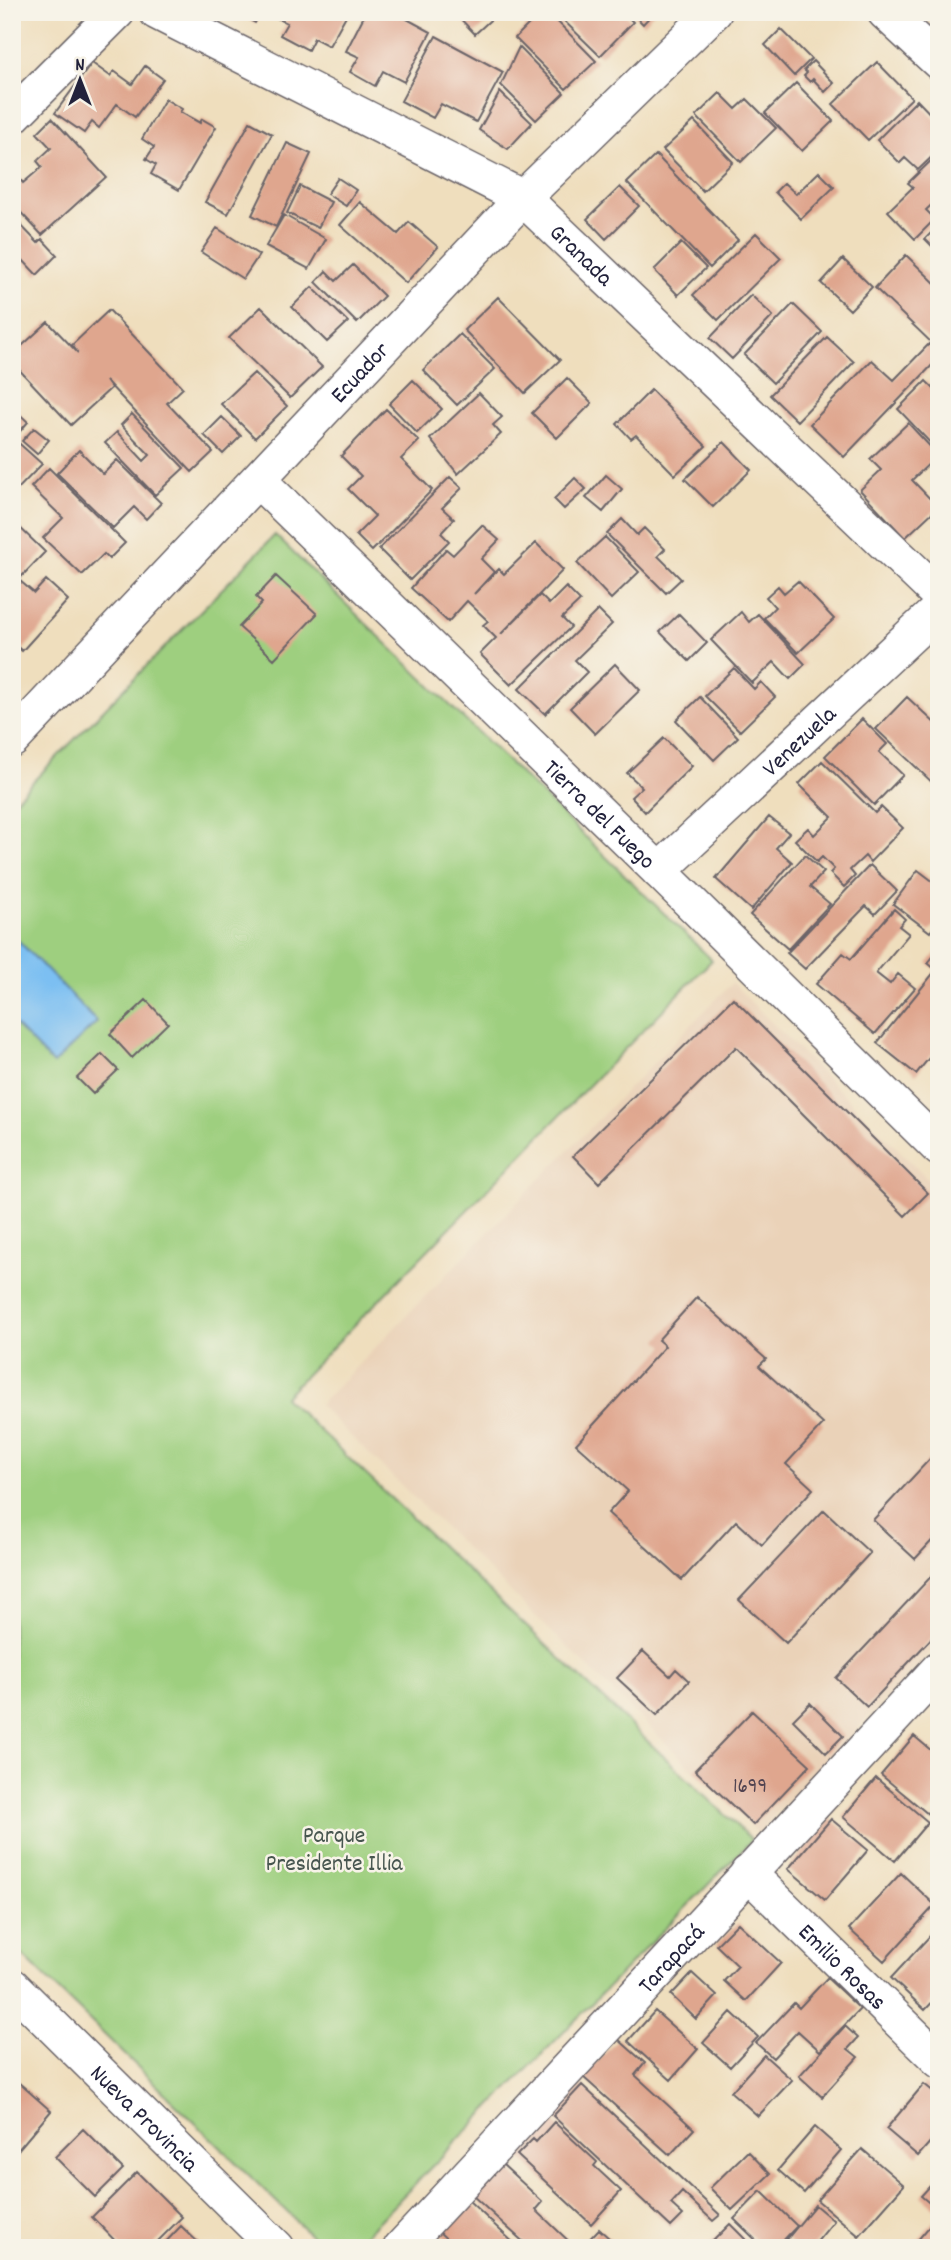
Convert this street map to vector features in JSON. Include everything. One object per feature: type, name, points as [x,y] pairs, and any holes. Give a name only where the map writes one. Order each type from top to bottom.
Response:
[{"type":"street","points":[[12,117],[117,12]]},
{"type":"street","name":"Granada","points":[[157,12],[523,198],[939,595]]},
{"type":"street","name":"Ecuador","points":[[12,740],[523,198],[714,12]]},
{"type":"street","points":[[885,12],[939,62]]},
{"type":"street","name":"Tierra del Fuego","points":[[258,480],[939,1149]]},
{"type":"street","name":"Venezuela","points":[[659,871],[939,609]]},
{"type":"street","name":"Tarapacá","points":[[401,2248],[939,1669]]},
{"type":"street","name":"Emilio Rosas","points":[[748,1872],[939,2060]]},
{"type":"street","name":"Nueva Provincia","points":[[12,1986],[277,2248]]},
{"type":"shaded area","points":[[732,983],[939,1190],[939,1643],[758,1833],[319,1405]]},
{"type":"green space","name":"Parque Presidente Illia","points":[[275,535],[712,960],[284,1397],[752,1840],[352,2248],[324,2248],[12,1945],[12,803]]},
{"type":"water","points":[[12,934],[97,1022],[53,1064],[12,1022]]},
{"type":"building","points":[[235,12],[261,12],[255,23]]},
{"type":"building","points":[[281,12],[348,12],[329,46],[314,38],[308,50],[280,35],[287,23],[277,18]]},
{"type":"building","points":[[366,12],[394,12],[431,32],[404,82],[383,71],[375,86],[350,72],[359,57],[346,51]]},
{"type":"building","points":[[454,12],[499,12],[475,34]]},
{"type":"building","points":[[541,12],[548,12],[596,61],[566,89],[515,38]]},
{"type":"building","points":[[555,12],[623,12],[633,22],[600,56]]},
{"type":"building","points":[[631,12],[654,12],[643,24]]},
{"type":"building","points":[[781,29],[811,59],[794,76],[765,45]]},
{"type":"building","points":[[436,36],[503,72],[476,122],[441,104],[433,118],[401,101]]},
{"type":"building","points":[[519,47],[564,93],[536,120],[501,85]]},
{"type":"building","points":[[813,61],[834,83],[825,92],[813,79],[810,82],[804,76],[807,73],[804,70]]},
{"type":"building","points":[[877,62],[912,98],[868,140],[833,104]]},
{"type":"building","points":[[92,63],[110,76],[114,71],[132,84],[145,66],[163,79],[135,117],[117,104],[99,128],[92,122],[84,133],[55,113]]},
{"type":"building","points":[[796,83],[833,121],[802,151],[765,113]]},
{"type":"building","points":[[500,92],[532,123],[508,149],[479,130]]},
{"type":"building","points":[[720,93],[736,109],[747,99],[776,128],[741,162],[696,116]]},
{"type":"building","points":[[165,99],[182,109],[180,112],[200,123],[202,119],[216,127],[179,190],[151,174],[156,165],[146,159],[154,147],[142,139]]},
{"type":"building","points":[[917,100],[939,123],[939,150],[918,170],[905,158],[900,163],[877,140]]},
{"type":"building","points":[[52,118],[106,177],[42,235],[12,203],[12,182],[18,177],[23,183],[42,167],[37,161],[51,148],[37,133]]},
{"type":"building","points":[[694,121],[733,162],[703,191],[663,150]]},
{"type":"building","points":[[250,122],[272,134],[228,214],[205,202]]},
{"type":"building","points":[[287,143],[311,154],[276,227],[252,215]]},
{"type":"building","points":[[939,153],[939,198],[926,210],[935,219],[915,239],[888,211],[913,187],[908,183]]},
{"type":"building","points":[[656,155],[738,240],[710,268],[627,183]]},
{"type":"building","points":[[819,172],[834,187],[801,219],[775,192],[784,183],[796,194]]},
{"type":"building","points":[[338,178],[356,190],[346,206],[327,194]]},
{"type":"building","points":[[300,186],[331,202],[318,228],[287,213]]},
{"type":"building","points":[[620,187],[639,206],[606,239],[587,219]]},
{"type":"building","points":[[360,202],[398,234],[409,222],[438,247],[406,283],[340,225]]},
{"type":"building","points":[[284,215],[326,239],[309,269],[266,246]]},
{"type":"building","points":[[12,216],[38,243],[42,239],[57,255],[37,275],[20,257],[12,264]]},
{"type":"building","points":[[939,225],[939,253],[925,239]]},
{"type":"building","points":[[217,228],[259,255],[243,279],[201,252]]},
{"type":"building","points":[[756,233],[781,258],[718,320],[693,295]]},
{"type":"building","points":[[681,243],[706,268],[678,295],[654,270]]},
{"type":"building","points":[[906,255],[939,287],[939,350],[875,288]]},
{"type":"building","points":[[843,259],[872,287],[850,310],[821,283]]},
{"type":"building","points":[[353,265],[384,296],[357,323],[316,282],[326,271],[336,281]]},
{"type":"building","points":[[312,287],[348,322],[327,342],[292,307]]},
{"type":"building","points":[[751,295],[773,316],[732,359],[710,338]]},
{"type":"building","points":[[498,297],[560,360],[525,393],[464,330]]},
{"type":"building","points":[[793,304],[822,332],[773,383],[744,355]]},
{"type":"building","points":[[261,307],[322,367],[290,398],[229,338]]},
{"type":"building","points":[[109,310],[183,388],[167,403],[213,452],[192,472],[106,381],[111,388],[71,425],[12,362],[12,355],[48,322],[78,353],[72,345]]},
{"type":"building","points":[[460,334],[495,369],[457,405],[423,370]]},
{"type":"building","points":[[827,337],[854,362],[797,421],[770,395]]},
{"type":"building","points":[[929,344],[939,354],[939,358],[844,457],[810,424],[872,360],[894,380]]},
{"type":"building","points":[[254,373],[287,406],[255,438],[221,404]]},
{"type":"building","points":[[567,378],[592,403],[557,438],[532,413]]},
{"type":"building","points":[[413,380],[442,409],[417,433],[389,404]]},
{"type":"building","points":[[926,381],[939,394],[939,452],[898,409]]},
{"type":"building","points":[[651,390],[706,446],[675,475],[636,435],[631,439],[617,424]]},
{"type":"building","points":[[479,393],[502,417],[493,425],[501,434],[458,474],[430,439]]},
{"type":"building","points":[[12,407],[28,422],[15,437],[12,434]]},
{"type":"building","points":[[386,409],[419,441],[401,459],[432,490],[372,551],[356,535],[375,516],[348,489],[361,476],[341,456]]},
{"type":"building","points":[[132,414],[184,468],[155,495],[105,443],[117,432],[144,461],[150,455],[121,425]]},
{"type":"building","points":[[222,417],[241,436],[223,454],[204,435]]},
{"type":"building","points":[[908,423],[938,455],[912,480],[938,507],[905,538],[860,490],[881,470],[870,459]]},
{"type":"building","points":[[34,428],[49,440],[37,454],[22,441]]},
{"type":"building","points":[[12,437],[42,464],[12,495]]},
{"type":"building","points":[[724,442],[751,470],[713,507],[685,479]]},
{"type":"building","points":[[79,450],[103,474],[117,460],[161,503],[146,519],[134,507],[113,528],[57,473]]},
{"type":"building","points":[[49,468],[125,543],[109,559],[104,554],[82,575],[43,538],[63,518],[31,487]]},
{"type":"building","points":[[606,475],[622,489],[603,512],[586,498]]},
{"type":"building","points":[[450,477],[462,488],[442,508],[454,519],[441,533],[449,541],[410,580],[379,549]]},
{"type":"building","points":[[575,478],[586,489],[564,509],[554,499]]},
{"type":"building","points":[[622,519],[637,535],[644,528],[665,549],[658,556],[681,579],[666,593],[607,534]]},
{"type":"building","points":[[12,520],[45,552],[21,577],[12,569]]},
{"type":"building","points":[[482,525],[499,540],[481,559],[494,572],[474,594],[499,569],[504,574],[536,543],[563,570],[501,634],[540,595],[549,604],[566,587],[580,601],[562,618],[571,627],[511,685],[480,654],[496,638],[483,625],[488,621],[467,601],[448,622],[411,588],[446,549],[453,555]]},
{"type":"building","points":[[605,537],[639,572],[611,599],[577,563]]},
{"type":"building","points":[[12,574],[34,593],[46,580],[68,600],[22,651],[12,642]]},
{"type":"building","points":[[276,576],[317,614],[274,659],[239,627],[262,603],[256,597]]},
{"type":"building","points":[[798,581],[834,619],[798,653],[764,618],[775,607],[766,597],[778,586],[784,593]]},
{"type":"building","points":[[598,610],[612,624],[575,660],[587,672],[545,714],[519,689]]},
{"type":"building","points":[[741,612],[749,622],[758,614],[805,664],[790,679],[774,662],[752,683],[711,640]]},
{"type":"building","points":[[679,614],[707,643],[689,661],[660,632]]},
{"type":"building","points":[[615,664],[640,690],[595,734],[570,708]]},
{"type":"building","points":[[734,668],[754,689],[761,682],[775,697],[740,731],[705,696]]},
{"type":"building","points":[[700,697],[738,737],[714,760],[676,720]]},
{"type":"building","points":[[907,697],[939,727],[939,789],[876,729]]},
{"type":"building","points":[[862,719],[887,744],[879,752],[903,775],[874,805],[825,756]]},
{"type":"building","points":[[664,738],[692,766],[645,812],[631,797],[642,787],[627,773]]},
{"type":"building","points":[[822,761],[875,813],[881,807],[903,828],[870,862],[865,856],[850,870],[855,876],[844,887],[830,873],[834,869],[822,857],[817,862],[795,840],[808,828],[814,835],[832,817],[799,784]]},
{"type":"building","points":[[769,817],[789,833],[776,848],[792,862],[751,910],[716,879]]},
{"type":"building","points":[[805,855],[824,872],[810,887],[830,904],[788,949],[750,915]]},
{"type":"building","points":[[870,865],[897,891],[875,914],[866,906],[805,969],[787,953]]},
{"type":"building","points":[[918,870],[939,886],[939,897],[935,902],[939,904],[939,920],[930,932],[893,904]]},
{"type":"building","points":[[894,909],[905,919],[899,926],[909,934],[876,973],[890,984],[898,974],[915,988],[875,1034],[816,984],[843,953],[851,959]]},
{"type":"building","points":[[939,949],[939,1046],[916,1074],[877,1043],[936,970],[928,963]]},
{"type":"building","points":[[733,998],[928,1193],[905,1216],[736,1047],[599,1183],[573,1156]]},
{"type":"building","points":[[146,1000],[168,1023],[132,1058],[110,1034]]},
{"type":"building","points":[[102,1054],[118,1070],[93,1094],[77,1078]]},
{"type":"building","points":[[697,1297],[766,1359],[759,1366],[823,1424],[786,1464],[813,1489],[762,1545],[736,1521],[682,1580],[608,1513],[628,1491],[576,1444],[665,1346],[658,1340]]},
{"type":"building","points":[[939,1449],[939,1533],[915,1559],[873,1520]]},
{"type":"building","points":[[824,1510],[870,1553],[786,1643],[739,1600]]},
{"type":"building","points":[[939,1568],[939,1630],[867,1707],[836,1678]]},
{"type":"building","points":[[643,1651],[670,1676],[676,1669],[689,1681],[657,1715],[617,1678]]},
{"type":"building","points":[[810,1703],[843,1736],[826,1753],[793,1720]]},
{"type":"building","points":[[752,1711],[810,1765],[753,1825],[695,1770]]},
{"type":"building","points":[[914,1736],[939,1757],[939,1801],[928,1814],[881,1775]]},
{"type":"building","points":[[876,1778],[928,1822],[895,1861],[843,1817]]},
{"type":"building","points":[[831,1819],[868,1850],[825,1900],[788,1869]]},
{"type":"building","points":[[901,1873],[935,1905],[884,1961],[849,1929]]},
{"type":"building","points":[[738,1923],[781,1963],[746,2001],[724,1981],[738,1966],[716,1945]]},
{"type":"building","points":[[939,1926],[939,1995],[925,2010],[891,1978]]},
{"type":"building","points":[[692,1973],[717,1996],[696,2019],[671,1995]]},
{"type":"building","points":[[827,1978],[860,2009],[820,2051],[798,2031],[773,2058],[756,2043],[794,2003],[799,2008]]},
{"type":"building","points":[[655,2011],[698,2049],[671,2080],[628,2041]]},
{"type":"building","points":[[731,2012],[758,2037],[730,2067],[703,2043]]},
{"type":"building","points":[[845,2026],[858,2038],[848,2049],[858,2057],[822,2097],[799,2076]]},
{"type":"building","points":[[618,2039],[645,2063],[635,2075],[694,2129],[670,2155],[583,2077]]},
{"type":"building","points":[[764,2055],[792,2080],[758,2116],[731,2092]]},
{"type":"building","points":[[18,2082],[51,2111],[12,2157],[12,2089]]},
{"type":"building","points":[[924,2084],[939,2096],[939,2132],[918,2156],[886,2129]]},
{"type":"building","points":[[582,2085],[720,2215],[713,2221],[682,2192],[671,2204],[683,2215],[671,2227],[553,2116]]},
{"type":"building","points":[[554,2122],[597,2162],[594,2166],[621,2191],[591,2224],[517,2155],[533,2139],[536,2142]]},
{"type":"building","points":[[815,2127],[841,2150],[804,2193],[778,2170]]},
{"type":"building","points":[[83,2129],[123,2169],[95,2197],[55,2157]]},
{"type":"building","points":[[862,2149],[904,2185],[859,2236],[817,2200]]},
{"type":"building","points":[[748,2151],[770,2174],[732,2210],[710,2188]]},
{"type":"building","points":[[502,2164],[543,2202],[536,2210],[576,2248],[530,2248],[473,2196]]},
{"type":"building","points":[[137,2172],[182,2217],[151,2248],[122,2248],[92,2217]]},
{"type":"building","points":[[939,2176],[939,2211],[921,2196]]},
{"type":"building","points":[[761,2191],[797,2226],[776,2248],[764,2248],[734,2219]]},
{"type":"building","points":[[467,2199],[519,2248],[456,2248],[437,2230]]},
{"type":"building","points":[[815,2205],[834,2221],[812,2248],[798,2248],[787,2239]]},
{"type":"building","points":[[939,2215],[939,2248],[911,2248]]},
{"type":"building","points":[[730,2224],[754,2248],[706,2248]]},
{"type":"building","points":[[181,2226],[204,2248],[160,2248]]},
{"type":"building","points":[[599,2229],[620,2248],[581,2248]]}]
